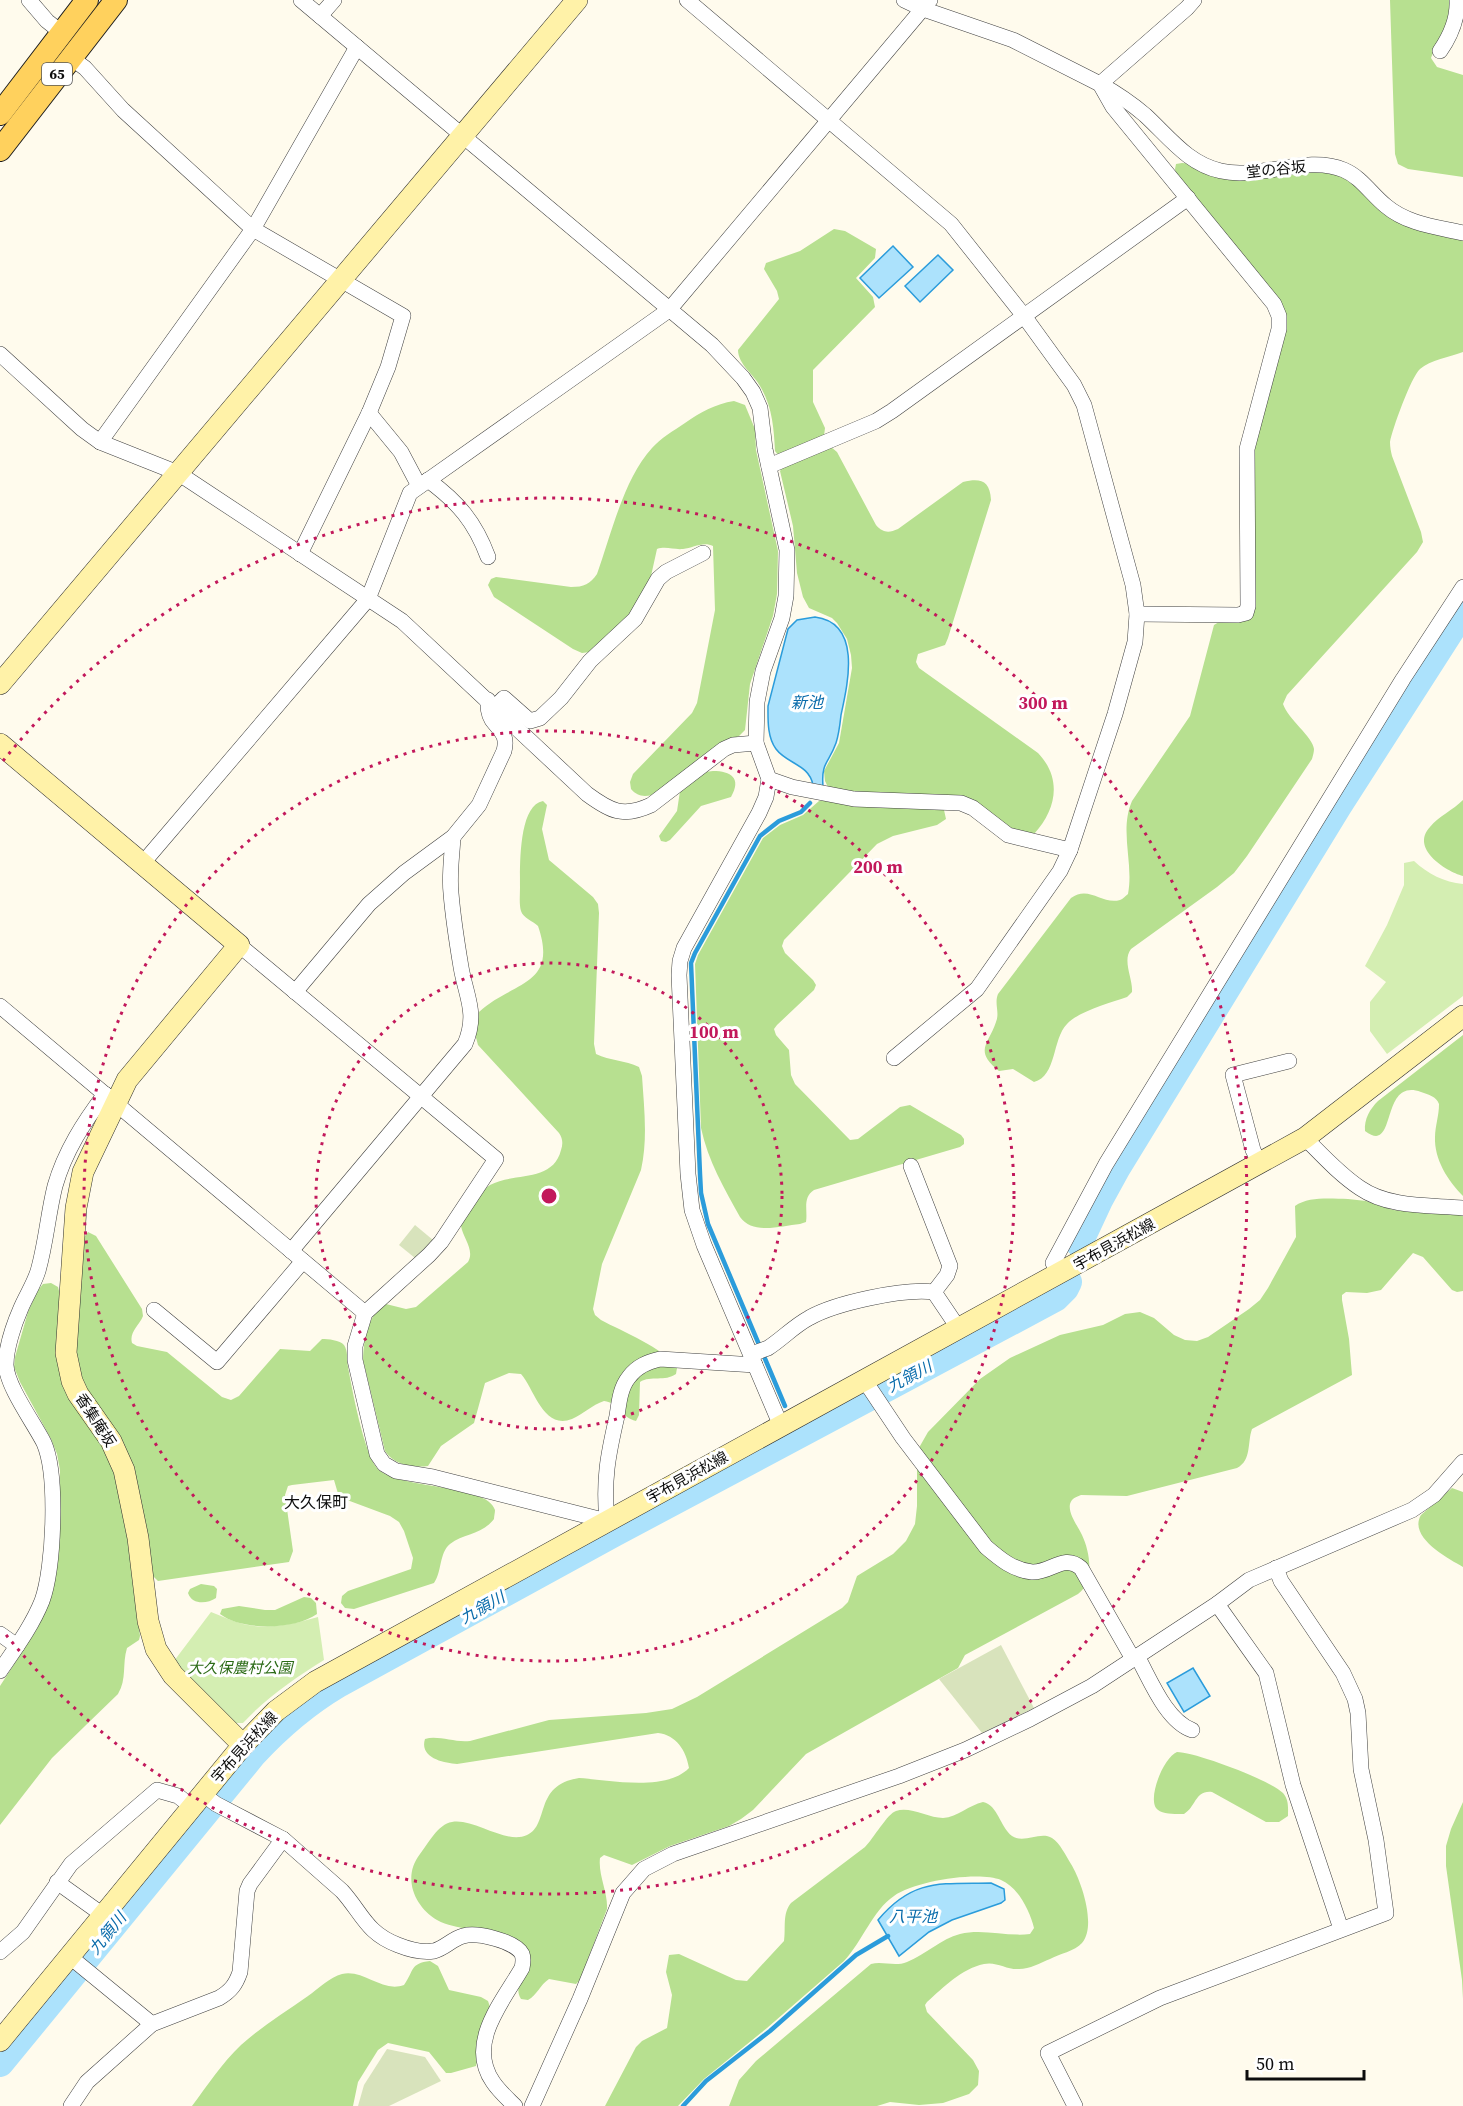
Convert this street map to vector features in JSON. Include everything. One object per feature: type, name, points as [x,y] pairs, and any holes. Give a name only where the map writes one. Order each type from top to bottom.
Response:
[{"type":"main road","name":"65","points":[[0,114],[87,0]]},
{"type":"main road","name":"65","points":[[0,150],[116,0]]},
{"type":"street","points":[[29,0],[47,21],[62,33]]},
{"type":"street","points":[[301,0],[732,364],[753,392],[760,408],[769,466],[783,527],[788,573],[782,618],[759,686],[756,743],[769,779],[766,797],[759,813],[684,948],[680,961],[688,1174],[693,1210],[704,1245],[758,1355],[781,1426]]},
{"type":"street","points":[[320,16],[334,0]]},
{"type":"street","points":[[0,684],[577,0]]},
{"type":"street","points":[[687,0],[951,224],[1024,316],[1074,385],[1084,405],[1133,585],[1137,614],[1135,642],[1115,714],[1070,850],[1060,871],[977,989],[894,1058]]},
{"type":"street","name":"堂の谷坂","points":[[904,0],[927,4],[1013,40],[1100,84],[1126,100],[1187,157],[1204,166],[1222,172],[1241,173],[1315,165],[1330,166],[1346,171],[1359,180],[1386,207],[1406,218],[1463,233]]},
{"type":"street","points":[[1137,614],[1239,615],[1245,613],[1248,606],[1247,449],[1279,329],[1279,316],[1274,304],[1113,106],[1100,84],[1194,0]]},
{"type":"street","points":[[1440,51],[1452,31],[1458,0]]},
{"type":"street","points":[[142,864],[369,599],[410,493],[669,310],[927,4]]},
{"type":"street","points":[[100,442],[253,229],[357,47]]},
{"type":"street","points":[[70,57],[85,68],[123,110],[253,229],[403,316],[388,367],[369,413],[300,554]]},
{"type":"street","points":[[769,466],[876,421],[892,411],[1188,198]]},
{"type":"street","points":[[0,354],[82,429],[100,442],[178,473],[402,621],[587,794],[605,807],[628,812],[651,805],[724,749],[733,745],[756,743]]},
{"type":"street","points":[[369,413],[424,483],[455,501],[464,511],[488,557]]},
{"type":"street","points":[[492,704],[504,698],[530,721],[540,717],[561,698],[590,661],[635,619],[658,579],[666,572],[702,554]]},
{"type":"street","points":[[1059,1274],[1053,1263],[1106,1164],[1403,679],[1463,587]]},
{"type":"street","points":[[295,992],[369,904],[404,873],[453,837],[479,805],[506,743],[505,735],[492,719],[492,704]]},
{"type":"street","points":[[0,744],[496,1160],[441,1242],[365,1313],[355,1346],[355,1360],[377,1454],[384,1464],[396,1471],[433,1477],[608,1521],[605,1486],[608,1454],[622,1390],[628,1378],[642,1365],[660,1359],[758,1355],[806,1319],[836,1306],[886,1295],[934,1292],[947,1275],[950,1266],[911,1166]]},
{"type":"street","points":[[769,779],[792,787],[854,799],[961,803],[973,808],[1008,835],[1070,850]]},
{"type":"street","points":[[291,1251],[465,1044],[471,1031],[472,1018],[461,968],[451,892],[453,837]]},
{"type":"street","name":"香集庵坂","points":[[239,945],[110,1098],[83,1172],[78,1196],[66,1339],[68,1367],[78,1394],[111,1441],[124,1470],[138,1538],[148,1621],[156,1649],[173,1675],[243,1745]]},
{"type":"street","points":[[0,1006],[365,1313]]},
{"type":"street","name":"宇布見浜松線","points":[[0,2041],[76,1962],[104,1915],[205,1801],[243,1745],[276,1711],[315,1682],[781,1426],[869,1390],[958,1329],[1305,1138],[1463,1016]]},
{"type":"street","points":[[1260,1164],[1253,1150],[1233,1075],[1289,1061]]},
{"type":"street","points":[[0,1671],[30,1625],[46,1585],[52,1522],[52,1471],[44,1443],[2,1368],[20,1309],[38,1273],[55,1186],[63,1162],[74,1139],[110,1098]]},
{"type":"street","points":[[1305,1138],[1347,1179],[1377,1197],[1393,1202],[1463,1208]]},
{"type":"street","points":[[154,1310],[217,1362],[303,1261]]},
{"type":"street","points":[[934,1292],[958,1329]]},
{"type":"street","points":[[869,1390],[986,1547],[1002,1561],[1020,1570],[1034,1572],[1048,1570],[1068,1562],[1075,1563],[1081,1568],[1171,1716],[1184,1727],[1192,1730]]},
{"type":"street","points":[[532,2106],[580,1999],[623,1893],[644,1869],[673,1854],[899,1776],[965,1750],[1030,1719],[1082,1691],[1135,1658],[1249,1580],[1412,1510],[1434,1495],[1463,1462]]},
{"type":"street","points":[[1075,2106],[1048,2053],[1160,1998],[1386,1913],[1376,1840],[1361,1769],[1355,1699],[1343,1673],[1281,1581],[1276,1568]]},
{"type":"street","points":[[1217,1604],[1266,1673],[1293,1785],[1341,1929]]},
{"type":"street","points":[[0,1634],[17,1646]]},
{"type":"street","points":[[0,1952],[23,1932],[71,1864],[157,1790],[205,1801],[283,1839],[342,1891],[371,1929],[395,1944],[422,1951],[433,1951],[461,1936],[480,1934],[516,1947],[524,1960],[522,1968],[489,2026],[483,2049],[483,2060],[493,2082],[515,2106]]},
{"type":"street","points":[[73,2105],[87,2082],[152,2024],[229,1992],[240,1972],[247,1892],[250,1884],[283,1839]]},
{"type":"street","points":[[57,1882],[104,1915]]},
{"type":"street","points":[[76,1962],[152,2024]]},
{"type":"green space","points":[[1390,0],[1452,0],[1447,26],[1431,58],[1437,67],[1463,75],[1463,177],[1408,169],[1398,164],[1395,154]]},
{"type":"green space","points":[[1176,164],[1315,171],[1343,176],[1355,184],[1383,211],[1463,239],[1463,352],[1435,361],[1420,369],[1407,392],[1390,442],[1392,456],[1423,542],[1417,552],[1287,695],[1283,704],[1313,744],[1312,759],[1234,873],[1131,949],[1128,954],[1128,964],[1132,992],[1127,997],[1087,1011],[1072,1019],[1062,1031],[1047,1073],[1034,1082],[1013,1069],[999,1071],[987,1058],[985,1047],[997,1018],[998,994],[1071,898],[1090,894],[1113,901],[1121,900],[1128,894],[1127,824],[1132,801],[1190,716],[1214,625],[1219,622],[1239,621],[1253,449],[1284,330],[1176,174]]},
{"type":"green space","points":[[834,229],[845,231],[876,249],[875,258],[856,278],[873,297],[875,307],[813,370],[813,402],[825,428],[824,436],[778,455],[775,451],[773,426],[767,401],[760,386],[743,365],[738,350],[779,299],[764,269],[766,263],[800,251]]},
{"type":"green space","points":[[734,401],[745,405],[755,429],[756,450],[778,551],[777,594],[773,616],[750,684],[745,730],[739,736],[721,744],[652,795],[640,795],[631,789],[630,782],[633,774],[692,713],[697,703],[715,610],[713,546],[706,544],[683,549],[657,549],[651,576],[639,605],[590,652],[582,653],[573,649],[494,597],[488,585],[491,579],[496,577],[571,587],[589,583],[597,574],[626,491],[642,460],[667,435],[703,412]]},
{"type":"green space","points":[[831,447],[837,452],[876,525],[884,531],[898,529],[963,482],[979,481],[989,488],[991,500],[948,638],[945,645],[918,654],[916,662],[919,668],[1038,753],[1046,763],[1051,773],[1054,794],[1048,814],[1034,834],[1010,830],[976,803],[874,795],[828,787],[824,771],[839,743],[852,668],[851,655],[847,639],[837,623],[832,618],[809,608],[803,597],[797,573],[793,526],[780,471],[782,468]]},
{"type":"green space","points":[[705,772],[725,772],[733,777],[735,785],[731,797],[701,806],[670,840],[661,841],[659,836],[677,811],[680,791]]},
{"type":"green space","points":[[1463,800],[1463,876],[1439,864],[1432,858],[1424,843],[1425,835],[1430,827]]},
{"type":"green space","points":[[543,801],[547,805],[542,829],[549,860],[593,897],[598,904],[594,1044],[596,1054],[639,1067],[642,1076],[645,1135],[641,1170],[602,1264],[593,1309],[595,1315],[601,1320],[642,1341],[671,1360],[677,1368],[676,1374],[667,1378],[640,1382],[639,1415],[636,1421],[627,1417],[609,1402],[604,1401],[572,1419],[562,1421],[547,1414],[521,1374],[509,1373],[485,1383],[474,1423],[441,1446],[428,1466],[410,1466],[393,1460],[385,1451],[363,1360],[364,1344],[371,1321],[386,1304],[406,1309],[416,1307],[468,1262],[470,1253],[461,1226],[477,1198],[486,1188],[499,1181],[531,1175],[550,1168],[557,1160],[562,1146],[559,1133],[478,1045],[475,1034],[479,1012],[529,980],[537,972],[542,961],[543,946],[538,926],[522,913],[520,899],[521,853],[525,825],[535,805]]},
{"type":"green space","points":[[819,801],[936,808],[944,810],[946,819],[937,825],[893,836],[877,844],[784,940],[782,946],[785,953],[816,985],[814,990],[774,1029],[776,1035],[789,1050],[791,1075],[795,1084],[850,1140],[858,1139],[900,1107],[910,1105],[961,1135],[964,1144],[814,1190],[807,1200],[806,1222],[759,1228],[745,1223],[740,1217],[712,1163],[701,1128],[695,964],[763,838],[780,825],[803,815]]},
{"type":"green space","points":[[1414,861],[1437,877],[1463,884],[1463,996],[1387,1054],[1370,1031],[1370,1002],[1386,982],[1365,966],[1387,925],[1404,885],[1404,863]]},
{"type":"green space","points":[[1463,1035],[1463,1196],[1447,1177],[1439,1161],[1435,1133],[1439,1104],[1434,1097],[1408,1090],[1399,1095],[1382,1133],[1375,1136],[1365,1131],[1365,1122],[1372,1107],[1378,1101]]},
{"type":"green space","points":[[1314,1199],[1366,1201],[1393,1210],[1463,1215],[1463,1291],[1452,1290],[1423,1257],[1413,1253],[1381,1290],[1367,1293],[1346,1292],[1342,1295],[1342,1300],[1352,1375],[1252,1429],[1247,1456],[1242,1465],[1127,1496],[1081,1495],[1072,1500],[1070,1512],[1085,1542],[1089,1558],[1087,1582],[1078,1594],[965,1655],[958,1668],[806,1754],[753,1810],[729,1826],[670,1846],[632,1865],[604,1855],[600,1858],[607,1909],[580,1980],[576,1984],[549,1979],[531,1998],[521,1999],[519,1985],[530,1960],[484,1936],[441,1922],[422,1907],[413,1890],[412,1872],[420,1854],[442,1826],[452,1822],[461,1822],[510,1837],[519,1837],[534,1830],[548,1796],[565,1782],[579,1778],[637,1783],[652,1782],[666,1780],[689,1768],[679,1744],[670,1737],[658,1733],[457,1764],[440,1761],[429,1755],[424,1745],[425,1739],[470,1741],[549,1720],[672,1709],[697,1697],[842,1608],[848,1602],[857,1576],[893,1554],[906,1541],[915,1524],[917,1462],[920,1446],[928,1432],[980,1379],[1010,1358],[1060,1335],[1103,1325],[1125,1314],[1140,1312],[1154,1318],[1174,1335],[1185,1340],[1197,1341],[1208,1337],[1249,1309],[1260,1300],[1268,1288],[1296,1237],[1295,1206]]},
{"type":"green space","points":[[415,1225],[433,1240],[415,1258],[399,1245]]},
{"type":"green space","points":[[88,1232],[96,1236],[142,1309],[143,1316],[133,1332],[132,1343],[167,1352],[222,1397],[231,1400],[239,1396],[280,1349],[310,1351],[322,1339],[340,1342],[346,1350],[359,1420],[372,1460],[377,1468],[387,1475],[402,1480],[476,1495],[488,1501],[495,1510],[494,1519],[484,1528],[461,1538],[446,1548],[434,1583],[354,1609],[345,1608],[341,1603],[342,1596],[348,1591],[411,1569],[413,1558],[404,1531],[399,1522],[390,1516],[339,1497],[334,1480],[292,1485],[288,1486],[285,1495],[293,1551],[289,1562],[158,1581],[153,1576],[80,1378],[75,1353],[83,1239]]},
{"type":"green space","points":[[51,1283],[58,1287],[60,1295],[57,1354],[63,1384],[103,1446],[115,1473],[128,1540],[140,1636],[139,1640],[127,1648],[122,1683],[118,1694],[52,1758],[0,1825],[0,1686],[37,1629],[49,1603],[57,1568],[60,1470],[57,1454],[14,1367],[28,1312],[38,1290],[43,1284]]},
{"type":"green space","points":[[1452,1488],[1463,1492],[1463,1567],[1431,1546],[1424,1539],[1418,1523],[1421,1515]]},
{"type":"green space","points":[[201,1584],[214,1586],[217,1589],[216,1598],[204,1602],[193,1600],[188,1593],[190,1589]]},
{"type":"green space","points":[[304,1597],[311,1598],[316,1603],[317,1614],[282,1626],[255,1626],[230,1620],[220,1614],[222,1609],[239,1606],[275,1610]]},
{"type":"green space","name":"大久保農村公園","points":[[211,1612],[252,1626],[290,1624],[318,1617],[324,1660],[281,1689],[243,1723],[236,1723],[174,1661]]},
{"type":"green space","points":[[1001,1645],[1034,1708],[982,1733],[939,1679]]},
{"type":"green space","points":[[1177,1752],[1215,1762],[1263,1781],[1283,1793],[1288,1804],[1288,1816],[1279,1822],[1266,1822],[1212,1792],[1199,1796],[1184,1814],[1161,1812],[1156,1808],[1154,1802],[1156,1786],[1167,1761]]},
{"type":"green space","points":[[983,1802],[992,1807],[1012,1836],[1022,1839],[1047,1836],[1058,1843],[1071,1864],[1083,1892],[1088,1926],[1082,1943],[1071,1950],[1023,1969],[988,1963],[976,1966],[953,1979],[927,2002],[925,2005],[927,2012],[973,2060],[979,2071],[978,2085],[969,2094],[943,2103],[919,2105],[890,2102],[877,2106],[729,2106],[739,2080],[756,2061],[871,1964],[907,1962],[946,1939],[969,1932],[1030,1934],[1034,1928],[1030,1914],[1018,1894],[1007,1883],[991,1877],[963,1877],[931,1882],[894,1896],[886,1902],[844,1961],[704,2079],[678,2106],[605,2106],[636,2047],[642,2041],[667,2028],[672,1995],[666,1972],[669,1955],[679,1954],[736,1980],[747,1981],[784,1941],[785,1916],[791,1903],[865,1847],[893,1813],[907,1810],[943,1818],[954,1816]]},
{"type":"green space","points":[[1463,1802],[1463,1999],[1446,1866],[1446,1846]]},
{"type":"green space","points":[[430,1961],[438,1966],[449,1990],[481,1997],[488,2001],[490,2007],[476,2066],[446,2073],[429,2052],[388,2043],[378,2050],[358,2082],[353,2106],[192,2106],[221,2067],[241,2045],[333,1978],[350,1973],[396,1987],[404,1985],[413,1968]]},
{"type":"green space","points":[[387,2049],[425,2057],[441,2081],[389,2106],[358,2106],[364,2085]]},
{"type":"water","points":[[893,246],[913,267],[879,298],[860,278]]},
{"type":"water","points":[[938,255],[953,270],[920,302],[905,286]]},
{"type":"water","name":"新池","points":[[815,617],[830,622],[840,630],[846,642],[848,656],[848,672],[839,733],[824,767],[823,786],[813,785],[811,778],[802,768],[776,749],[771,739],[768,722],[768,706],[788,629],[797,620]]},
{"type":"water","points":[[1193,1668],[1210,1696],[1184,1712],[1167,1683]]},
{"type":"water","name":"八平池","points":[[991,1883],[1004,1889],[1005,1900],[952,1920],[929,1932],[899,1956],[878,1920],[891,1906],[916,1890],[943,1884]]},
{"type":"waterway","points":[[1079,1243],[1116,1169],[1338,806],[1463,611]]},
{"type":"waterway","points":[[785,1406],[708,1224],[701,1193],[691,963],[760,836],[779,821],[801,812],[810,803]]},
{"type":"waterway","name":"九領川","points":[[0,2063],[253,1754],[304,1707],[338,1684],[614,1533],[1055,1298],[1068,1282]]},
{"type":"waterway","points":[[683,2106],[706,2081],[770,2031],[856,1955],[888,1936]]},
{"type":"district","name":"大久保町","points":[[316,1502]]}]
